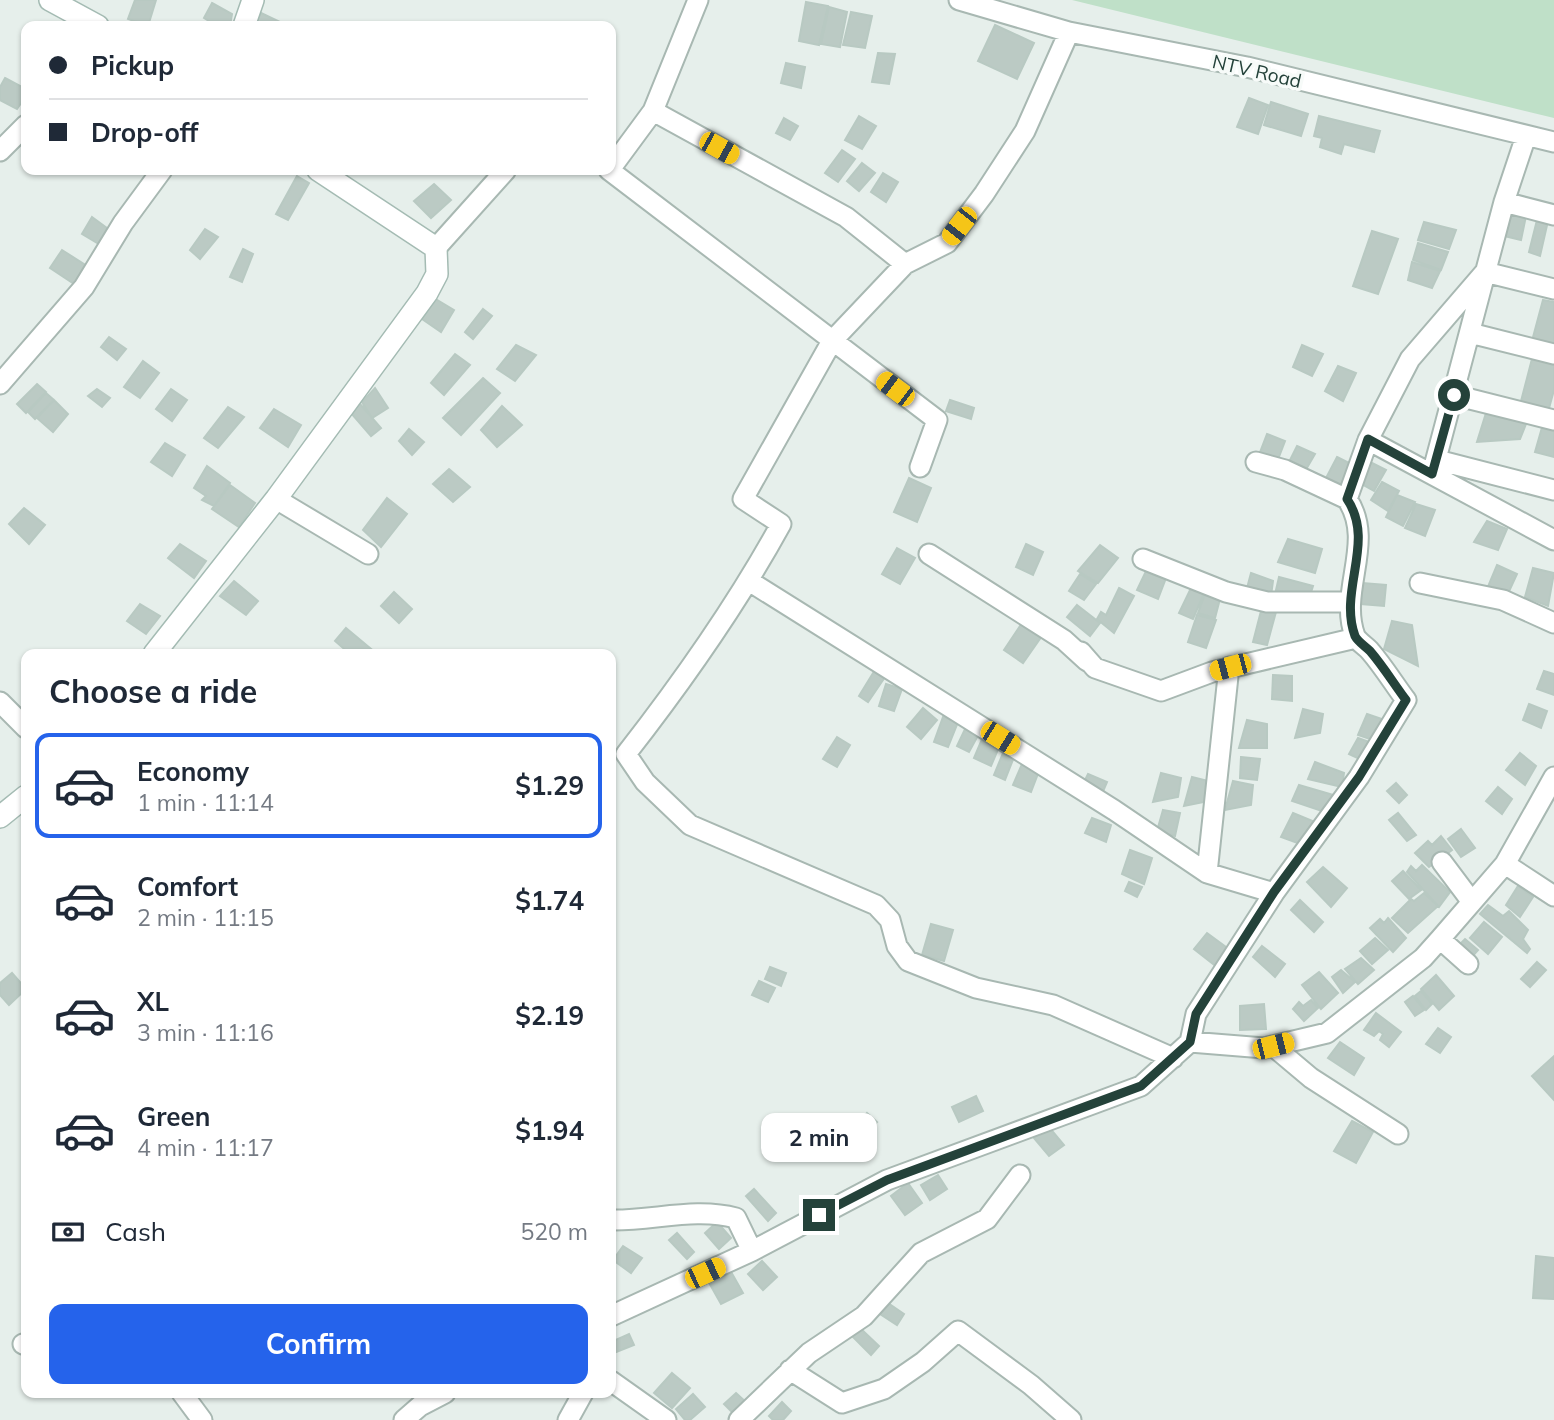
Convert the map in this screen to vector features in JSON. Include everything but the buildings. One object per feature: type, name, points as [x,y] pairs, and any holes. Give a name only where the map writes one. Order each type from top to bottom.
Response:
[{"type":"street","points":[[50,0],[89,21]]},
{"type":"street","points":[[246,21],[253,0]]},
{"type":"street","points":[[616,160],[653,111],[698,0]]},
{"type":"street","name":"NTV Road","points":[[959,0],[1069,33],[1247,67],[1554,142]]},
{"type":"street","points":[[1069,33],[1025,131],[984,194],[947,243],[905,264],[832,341],[743,499],[781,524],[750,581],[677,689],[626,754],[645,782],[690,825],[876,905],[890,920],[897,946],[908,961],[976,988],[1053,1005],[1173,1058]]},
{"type":"street","points":[[653,111],[846,218],[905,264]]},
{"type":"street","points":[[0,152],[21,130]]},
{"type":"street","points":[[1435,467],[1504,202],[1526,136]]},
{"type":"street","points":[[616,174],[937,421],[920,467]]},
{"type":"street","points":[[0,384],[85,287],[123,223],[158,175]]},
{"type":"street","points":[[326,175],[436,248]]},
{"type":"street","points":[[158,649],[276,499],[427,293],[437,274],[436,248],[502,175]]},
{"type":"street","points":[[1504,202],[1554,215]]},
{"type":"street","points":[[1485,272],[1554,289]]},
{"type":"street","points":[[1347,499],[1368,439],[1410,359],[1485,272]]},
{"type":"street","points":[[1470,333],[1554,354]]},
{"type":"street","points":[[1454,395],[1554,419]]},
{"type":"street","points":[[1368,439],[1435,467],[1554,540]]},
{"type":"street","points":[[616,1314],[752,1251],[887,1180],[1141,1086],[1190,1042],[1196,1014],[1274,892],[1359,777],[1406,700],[1370,651],[1356,638],[1349,601],[1354,587],[1359,539],[1357,514],[1347,499],[1285,470],[1256,462]]},
{"type":"street","points":[[1435,467],[1554,490]]},
{"type":"street","points":[[276,499],[368,554]]},
{"type":"street","points":[[929,554],[1064,640],[1095,668],[1161,691],[1230,667],[1356,638]]},
{"type":"street","points":[[1143,559],[1226,592],[1267,602],[1349,601]]},
{"type":"street","points":[[750,581],[1114,810],[1207,873],[1274,892]]},
{"type":"street","points":[[1420,583],[1503,600],[1554,623]]},
{"type":"street","points":[[1081,652],[1095,668]]},
{"type":"street","points":[[1207,873],[1230,667]]},
{"type":"street","points":[[0,702],[21,724]]},
{"type":"street","points":[[1190,1042],[1264,1048],[1327,1033],[1423,958],[1440,939],[1505,864],[1554,777]]},
{"type":"street","points":[[1,815],[21,800]]},
{"type":"street","points":[[1442,862],[1472,902]]},
{"type":"street","points":[[1505,864],[1554,895]]},
{"type":"street","points":[[1440,939],[1468,964]]},
{"type":"street","points":[[1273,1046],[1311,1077],[1398,1134]]},
{"type":"street","points":[[739,1420],[809,1353],[864,1316],[921,1253],[987,1219],[1020,1175]]},
{"type":"street","points":[[616,1220],[635,1221],[713,1212],[736,1218],[752,1251]]},
{"type":"street","points":[[790,1370],[843,1412],[884,1389],[923,1362],[958,1331],[1031,1385],[1071,1420]]},
{"type":"street","points":[[616,1385],[666,1420]]},
{"type":"street","points":[[186,1398],[202,1420]]},
{"type":"street","points":[[404,1420],[420,1406],[435,1398]]},
{"type":"street","points":[[568,1420],[580,1398]]},
{"type":"green space","points":[[1072,0],[1554,0],[1554,118]]},
{"type":"route","points":[[819,1215],[887,1180],[1141,1086],[1190,1042],[1196,1014],[1274,892],[1359,777],[1406,700],[1370,651],[1356,638],[1349,601],[1354,587],[1359,539],[1357,514],[1347,499],[1368,439],[1432,474],[1454,395]]}]
